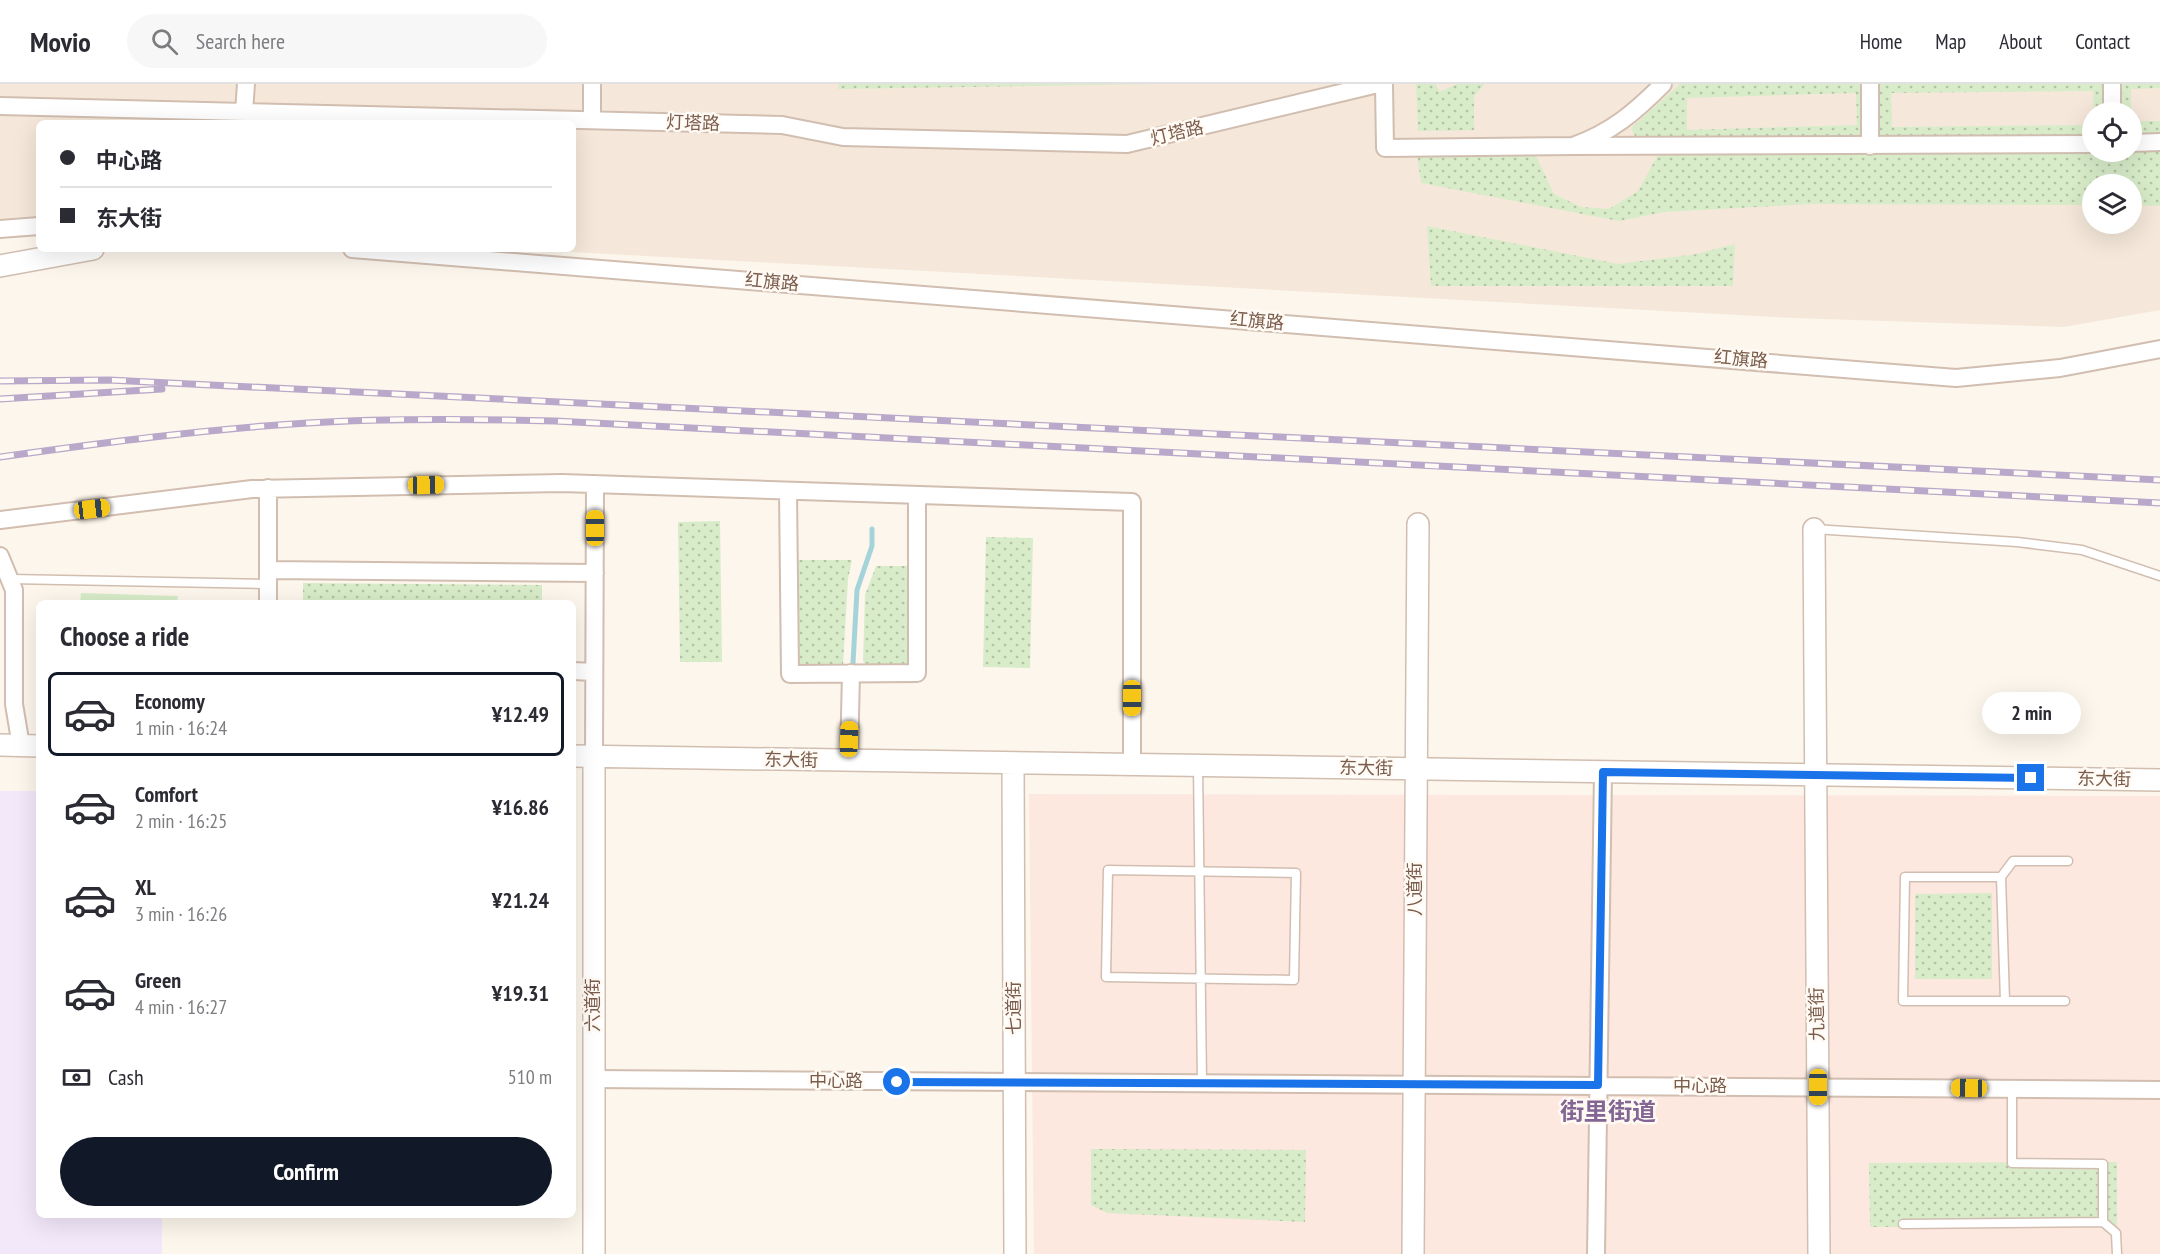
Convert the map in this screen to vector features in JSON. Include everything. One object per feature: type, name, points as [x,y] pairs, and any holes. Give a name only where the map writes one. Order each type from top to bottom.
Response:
[{"type":"street","points":[[244,112],[246,84]]},
{"type":"street","points":[[592,84],[592,120]]},
{"type":"street","name":"灯塔路","points":[[0,106],[782,125],[843,137],[1126,144],[1378,84]]},
{"type":"street","points":[[1384,84],[1384,148],[2082,144]]},
{"type":"street","points":[[1573,146],[1600,136],[1635,112],[1663,84]]},
{"type":"street","points":[[1870,84],[1870,146]]},
{"type":"street","points":[[2112,84],[2112,102]]},
{"type":"street","points":[[2142,143],[2160,142]]},
{"type":"street","points":[[0,229],[36,226]]},
{"type":"street","points":[[0,266],[77,252]]},
{"type":"street","name":"红旗路","points":[[389,252],[1956,378],[2060,368],[2160,349]]},
{"type":"street","points":[[583,756],[594,672],[595,484]]},
{"type":"street","points":[[0,520],[268,488],[595,484],[1132,502],[1132,765]]},
{"type":"street","points":[[268,488],[268,600]]},
{"type":"street","points":[[788,491],[790,674],[917,673],[917,496]]},
{"type":"street","name":"八道街","points":[[1413,1254],[1418,524]]},
{"type":"street","name":"九道街","points":[[1814,529],[1819,1254]]},
{"type":"street","points":[[0,556],[14,591],[14,704],[30,746],[0,745]]},
{"type":"street","points":[[268,577],[595,573]]},
{"type":"street","points":[[576,671],[594,672]]},
{"type":"street","points":[[849,760],[851,673]]},
{"type":"street","name":"东大街","points":[[583,756],[2160,780]]},
{"type":"street","name":"六道街","points":[[583,756],[592,1079],[594,1254]]},
{"type":"street","name":"七道街","points":[[1013,763],[1016,1254]]},
{"type":"street","points":[[1596,1254],[1603,772]]},
{"type":"street","name":"中心路","points":[[592,1079],[2160,1090]]},
{"type":"lane","points":[[1814,529],[2017,542],[2082,550],[2160,576]]},
{"type":"lane","points":[[10,579],[268,577]]},
{"type":"lane","points":[[1198,766],[1202,1083]]},
{"type":"lane","points":[[2005,1001],[2001,877],[2013,861],[2068,861]]},
{"type":"lane","points":[[1108,870],[1199,872],[1296,873],[1294,980],[1106,977],[1108,870]]},
{"type":"lane","points":[[2001,877],[1905,877],[1903,1001],[2065,1001]]},
{"type":"lane","points":[[2012,1089],[2012,1163],[2103,1164],[2103,1222]]},
{"type":"lane","points":[[1903,1224],[2103,1222],[2116,1233],[2117,1254]]},
{"type":"shaded area","points":[[0,84],[2160,84],[2160,310],[2064,327],[1794,318],[572,252],[576,252],[576,120],[36,120],[36,233],[0,231]]},
{"type":"shaded area","points":[[0,791],[36,791],[36,1218],[162,1218],[162,1254],[0,1254]]},
{"type":"shaded area","points":[[1029,794],[2160,796],[2160,1254],[1034,1254]]},
{"type":"green space","points":[[839,84],[1156,84],[838,89]]},
{"type":"green space","points":[[1416,84],[1436,84],[1439,92],[1457,84],[1485,84],[1474,96],[1474,130],[1418,131]]},
{"type":"green space","points":[[1680,84],[2160,84],[2160,88],[2131,89],[2131,102],[2094,102],[2093,91],[1891,93],[1892,127],[2082,125],[2082,162],[2142,162],[2142,121],[2160,121],[2160,206],[2142,205],[2142,174],[2082,174],[2082,205],[1812,204],[1664,212],[1619,221],[1421,183],[1417,155],[1535,154],[1554,194],[1581,207],[1609,209],[1638,191],[1658,155],[1638,142],[1631,128]],"holes":[[[1856,93],[1857,125],[1687,130],[1687,98]]]},
{"type":"green space","points":[[1427,226],[1618,264],[1697,254],[1735,244],[1733,286],[1431,286]]},
{"type":"green space","points":[[720,521],[722,662],[680,662],[678,522]]},
{"type":"green space","points":[[986,537],[1033,538],[1030,668],[983,667]]},
{"type":"green space","points":[[796,560],[852,560],[848,579],[843,665],[796,665]]},
{"type":"green space","points":[[876,566],[909,566],[910,665],[867,666],[863,661],[865,595]]},
{"type":"green space","points":[[303,583],[542,585],[542,600],[303,600]]},
{"type":"green space","points":[[81,593],[178,596],[177,600],[80,600]]},
{"type":"green space","points":[[1992,893],[1992,979],[1915,979],[1915,894]]},
{"type":"green space","points":[[1091,1149],[1306,1150],[1305,1222],[1107,1213],[1091,1205]]},
{"type":"green space","points":[[2117,1162],[2117,1227],[1870,1227],[1869,1163]]},
{"type":"waterway","points":[[853,663],[857,590],[872,546],[872,529]]},
{"type":"railway","points":[[0,381],[109,380],[2160,480]]},
{"type":"railway","points":[[0,399],[162,389]]},
{"type":"railway","points":[[0,457],[154,437],[339,421],[524,420],[2160,503]]},
{"type":"district","name":"街里街道","points":[[1608,1112]]},
{"type":"route","points":[[897,1082],[1598,1085],[1603,772],[2031,778]]}]
